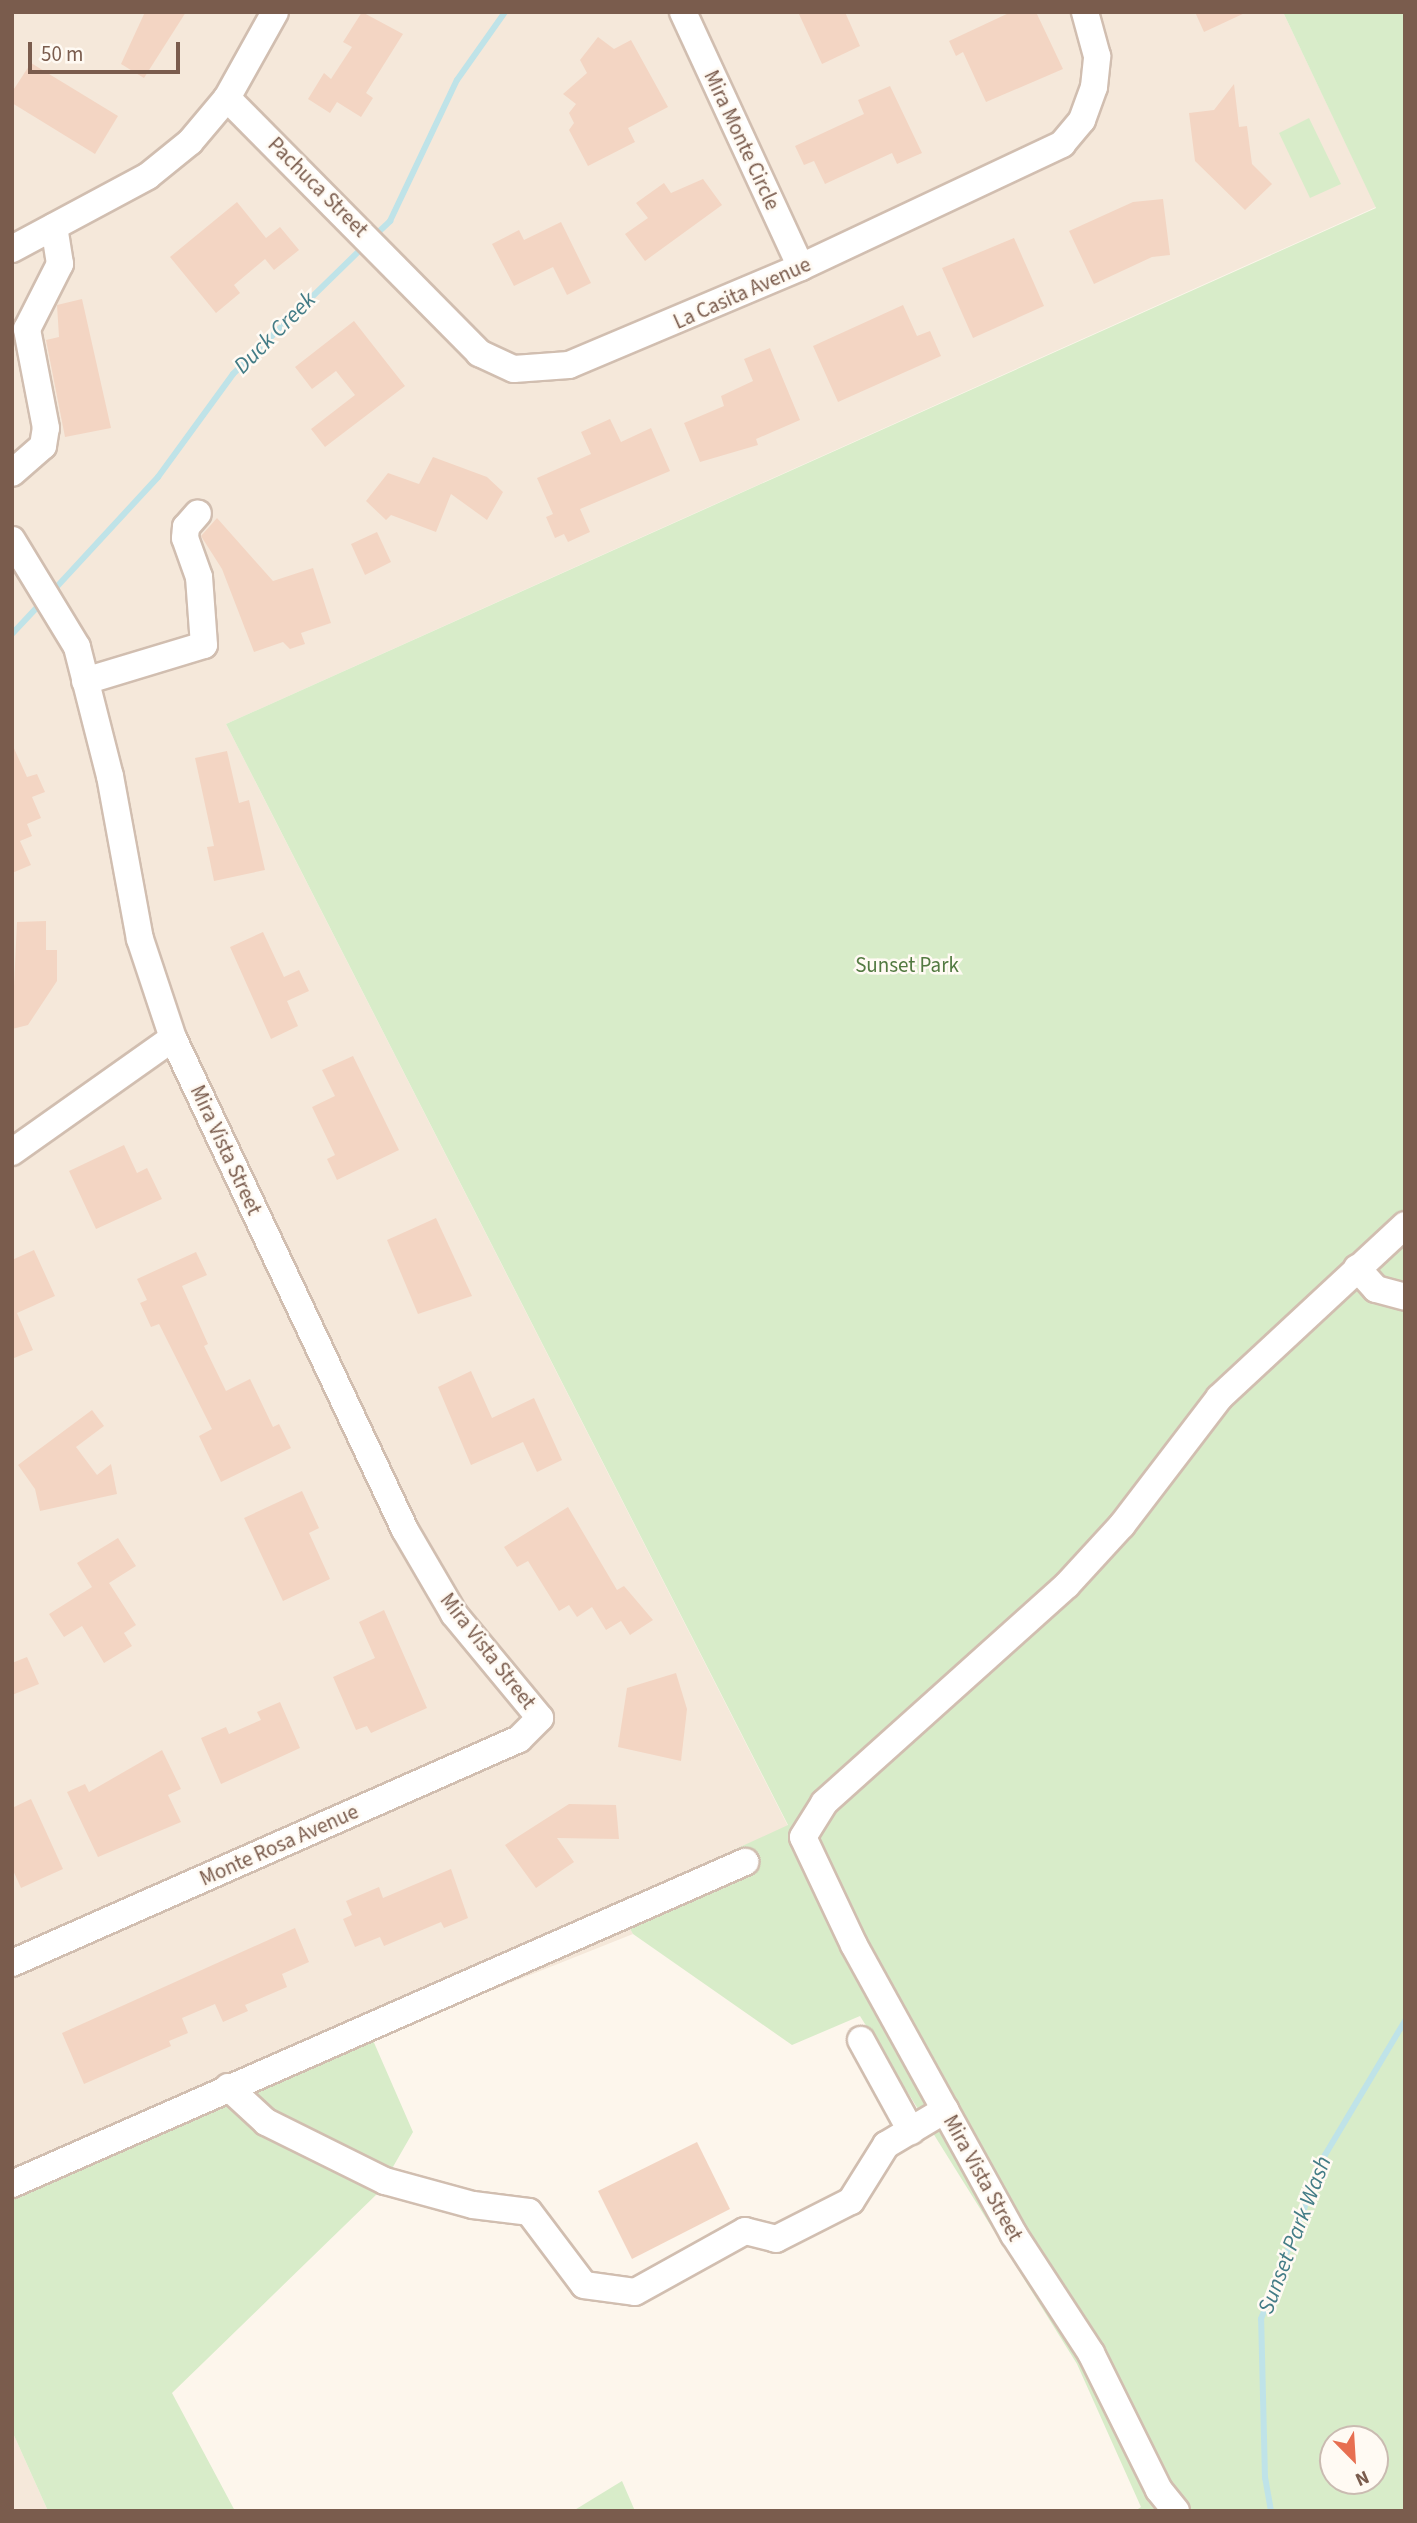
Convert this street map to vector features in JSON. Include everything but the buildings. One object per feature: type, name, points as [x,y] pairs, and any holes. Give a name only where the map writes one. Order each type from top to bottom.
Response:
[{"type":"street","points":[[12,249],[148,176],[190,142],[228,99],[275,12]]},
{"type":"street","name":"Mira Monte Circle","points":[[683,12],[801,267]]},
{"type":"street","name":"La Casita Avenue","points":[[408,276],[479,353],[514,369],[569,365],[605,354],[1035,161],[1062,144],[1082,120],[1097,55],[1085,12]]},
{"type":"street","name":"Pachuca Street","points":[[228,99],[408,276]]},
{"type":"street","points":[[12,474],[33,460],[45,437],[27,329],[60,264],[54,226]]},
{"type":"street","points":[[85,681],[204,645],[199,577],[185,538],[186,527],[198,513]]},
{"type":"street","name":"Mira Vista Street","points":[[12,540],[76,648],[140,939],[173,1038],[405,1530],[454,1614],[540,1718]]},
{"type":"street","points":[[12,1152],[173,1038]]},
{"type":"street","points":[[1357,1268],[1405,1225]]},
{"type":"street","points":[[1357,1268],[1405,1247]]},
{"type":"street","points":[[1357,1268],[1376,1289],[1405,1297]]},
{"type":"street","name":"Mira Vista Street","points":[[1176,2511],[1159,2490],[1091,2353],[1014,2235],[854,1945],[803,1837],[824,1802],[1067,1585],[1122,1525],[1219,1398],[1357,1268]]},
{"type":"street","name":"Monte Rosa Avenue","points":[[12,1964],[519,1739],[540,1718]]},
{"type":"street","points":[[12,2184],[745,1862]]},
{"type":"street","points":[[861,2040],[911,2130]]},
{"type":"street","points":[[228,2087],[266,2122],[385,2181],[473,2205],[528,2212],[584,2285],[635,2292],[745,2231],[776,2239],[851,2202],[865,2187],[869,2166],[886,2145],[945,2110]]},
{"type":"shaded area","points":[[12,12],[1283,12],[1376,207],[226,724],[788,1826],[617,1904],[633,1934],[372,2038],[12,2196]]},
{"type":"shaded area","points":[[12,2431],[48,2511],[12,2511]]},
{"type":"green space","name":"Sunset Park","points":[[1283,12],[1405,12],[1405,2511],[1135,2511],[1141,2507],[1077,2364],[860,2016],[792,2045],[633,1934],[616,1904],[788,1825],[226,724],[1376,208]]},
{"type":"green space","points":[[1309,118],[1341,184],[1310,198],[1279,133]]},
{"type":"green space","points":[[372,2038],[413,2132],[378,2193],[172,2393],[235,2511],[48,2511],[12,2431],[12,2196]]},
{"type":"green space","points":[[622,2481],[635,2511],[573,2511]]},
{"type":"waterway","name":"Duck Creek","points":[[372,238],[390,221],[457,80],[505,12]]},
{"type":"waterway","name":"Duck Creek","points":[[51,593],[158,477],[233,374],[364,246]]},
{"type":"waterway","name":"Duck Creek","points":[[12,634],[41,603]]},
{"type":"waterway","name":"Sunset Park Wash","points":[[1271,2511],[1265,2478],[1261,2319],[1325,2155],[1405,2021]]}]
